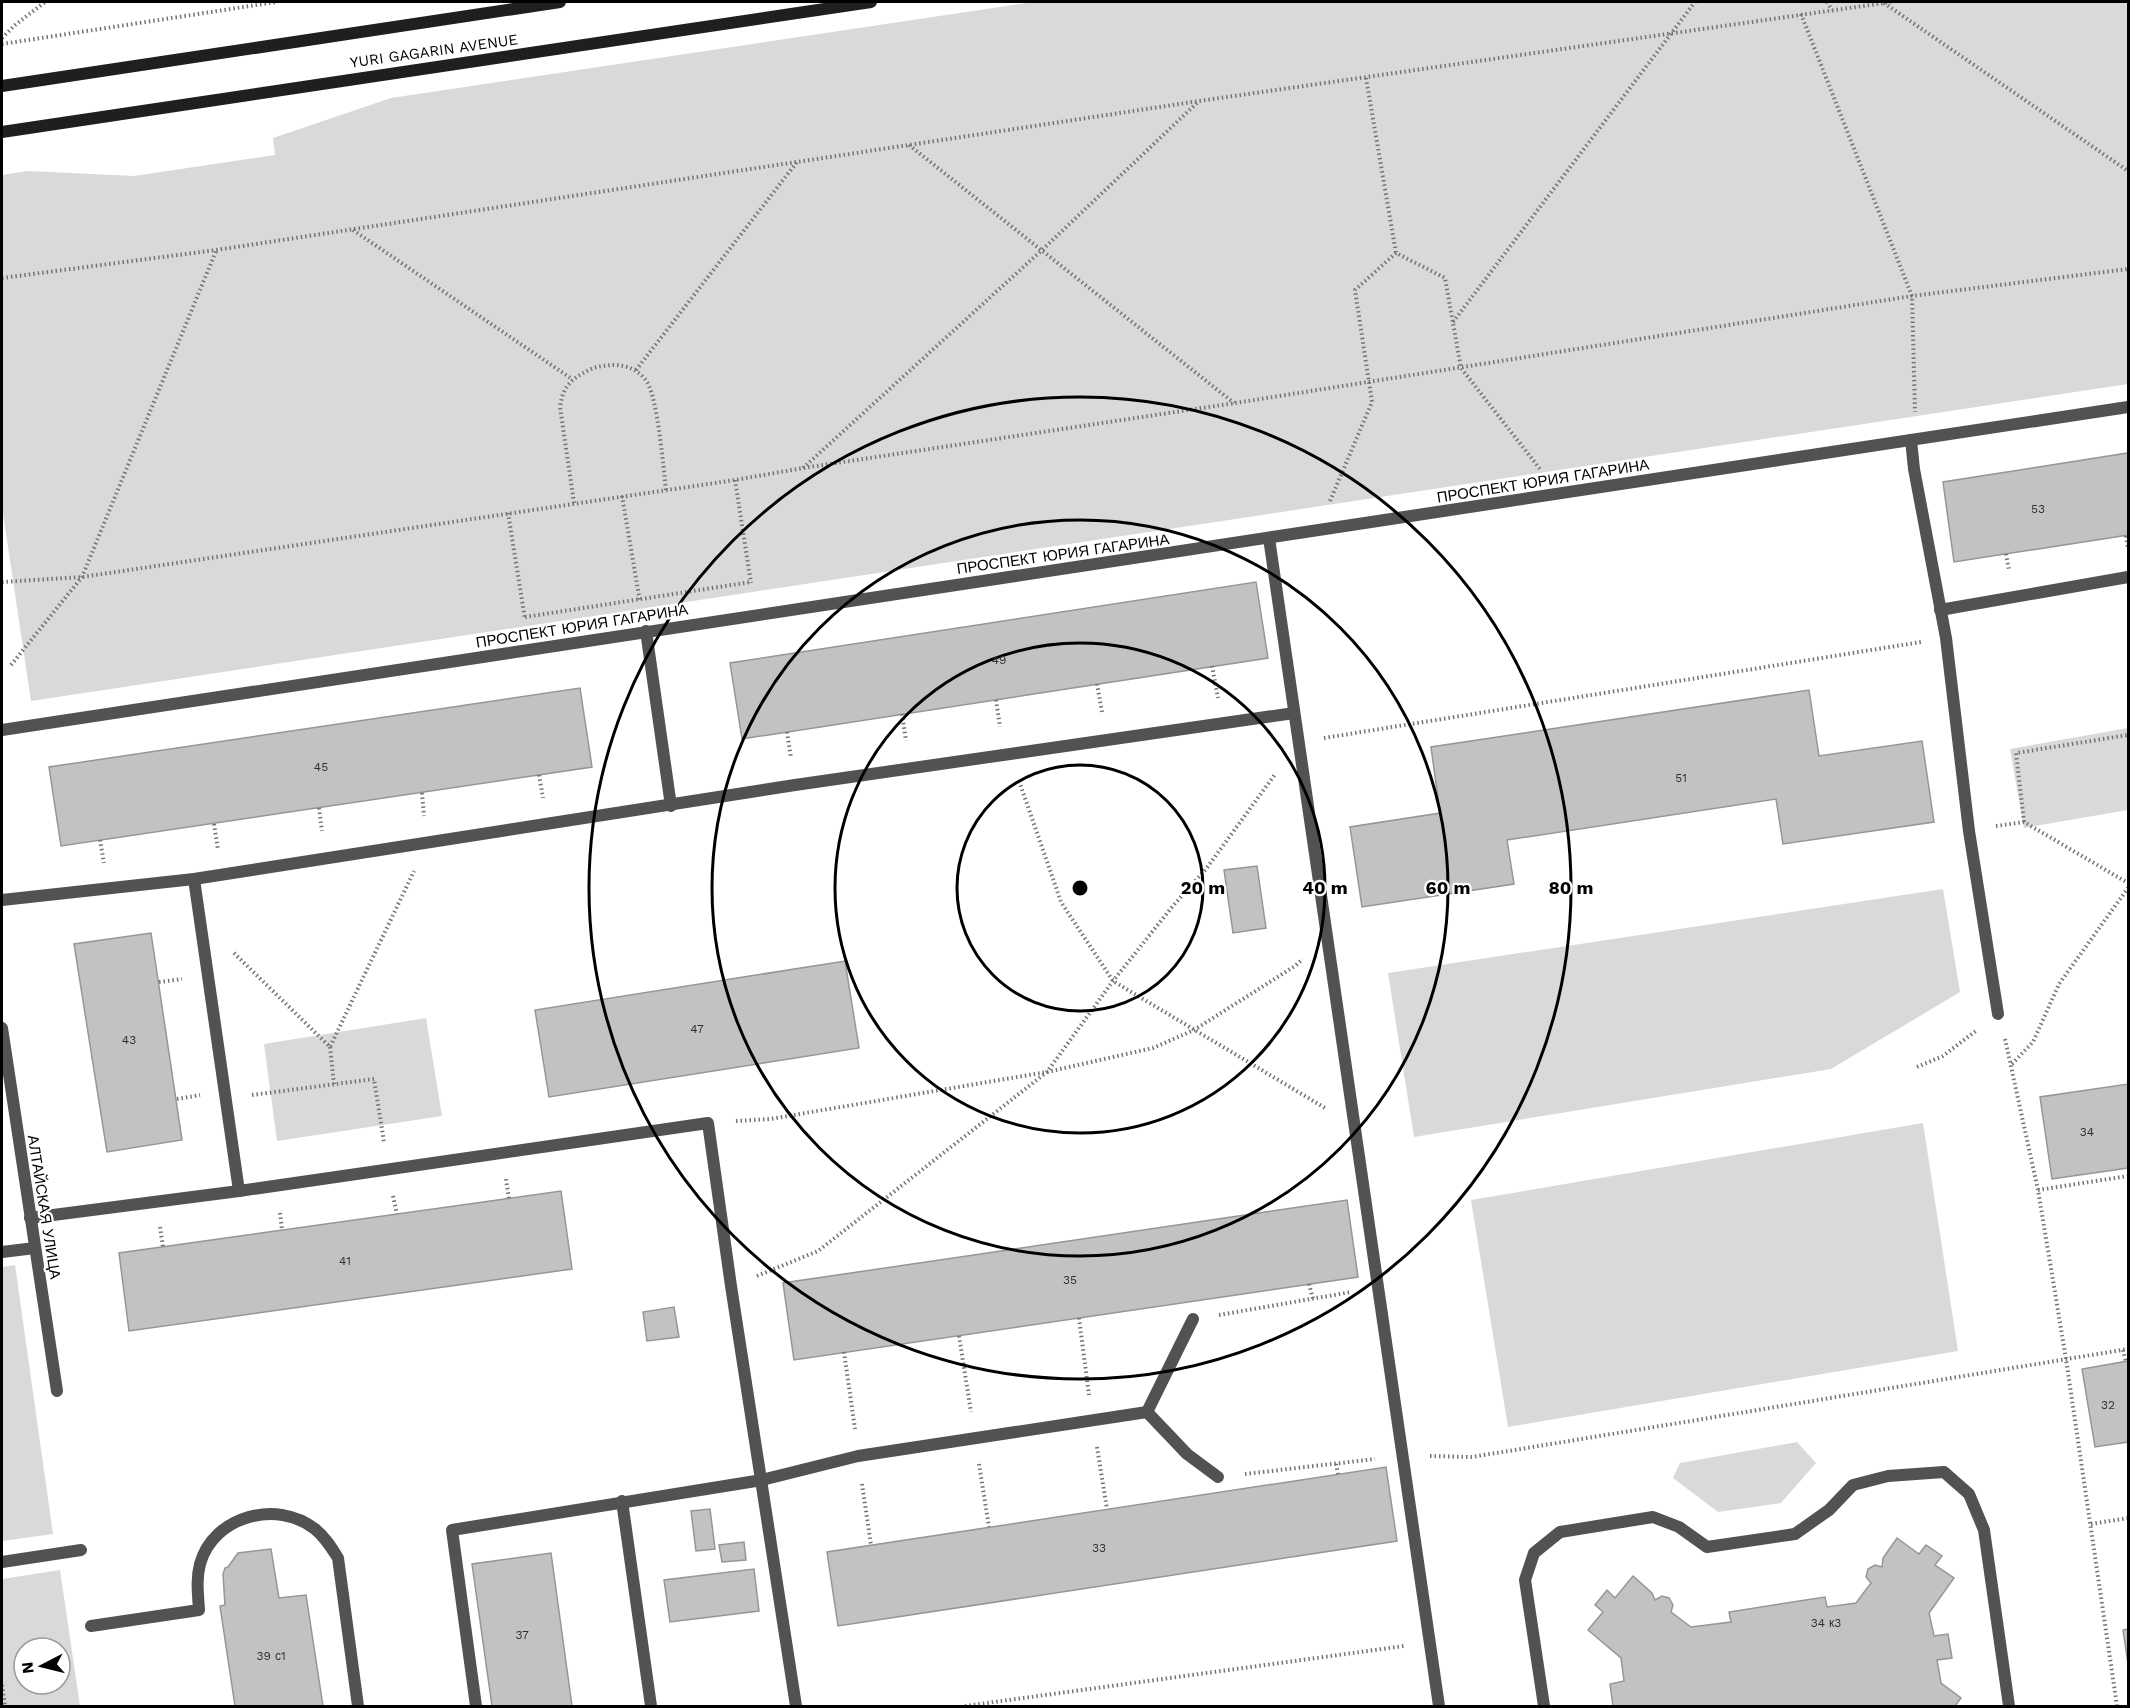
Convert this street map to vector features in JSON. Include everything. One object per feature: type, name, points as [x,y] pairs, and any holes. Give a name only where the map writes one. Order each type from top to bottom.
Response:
[{"type":"main road","name":"YURI GAGARIN AVENUE","points":[[2,86],[560,2]]},
{"type":"main road","name":"YURI GAGARIN AVENUE","points":[[2,132],[872,2]]},
{"type":"street","name":"ПРОСПЕКТ ЮРИЯ ГАГАРИНА","points":[[2,730],[2128,408]]},
{"type":"street","points":[[1911,440],[1914,469],[1946,638],[1969,831],[1998,1014]]},
{"type":"street","points":[[1269,538],[1439,1707]]},
{"type":"street","points":[[1940,610],[2128,577]]},
{"type":"street","points":[[646,632],[671,806]]},
{"type":"street","points":[[2,900],[194,879],[1010,754],[1294,713]]},
{"type":"street","points":[[194,879],[239,1191]]},
{"type":"street","name":"АЛТАЙСКАЯ УЛИЦА","points":[[2,1028],[57,1391]]},
{"type":"street","points":[[30,1218],[239,1191],[708,1124],[796,1707]]},
{"type":"street","points":[[2,1252],[35,1248]]},
{"type":"street","points":[[1147,1412],[1193,1319]]},
{"type":"street","points":[[476,1707],[452,1530],[762,1480],[858,1456],[1147,1412]]},
{"type":"street","points":[[1147,1412],[1186,1454],[1218,1477]]},
{"type":"street","points":[[1544,1707],[1526,1580],[1534,1553],[1560,1532],[1653,1517],[1678,1527],[1707,1547],[1795,1534],[1829,1510],[1853,1485],[1888,1476],[1944,1472],[1969,1494],[1984,1530],[2009,1707]]},
{"type":"street","points":[[622,1501],[651,1707]]},
{"type":"street","points":[[91,1626],[199,1610],[197,1581],[200,1562],[210,1544],[223,1530],[241,1519],[259,1514],[279,1514],[297,1518],[314,1528],[328,1541],[338,1558],[358,1707]]},
{"type":"street","points":[[2,1562],[81,1550]]},
{"type":"path","points":[[2,38],[45,2]]},
{"type":"path","points":[[2,44],[276,2]]},
{"type":"path","points":[[1453,322],[1669,33],[1695,2]]},
{"type":"path","points":[[1827,2],[1832,10]]},
{"type":"path","points":[[2,278],[216,250],[1199,101],[1891,2]]},
{"type":"path","points":[[1883,3],[2128,171]]},
{"type":"path","points":[[1801,14],[1911,296],[1915,417],[1911,440]]},
{"type":"path","points":[[1366,78],[1396,253]]},
{"type":"path","points":[[802,468],[1042,250],[1199,101]]},
{"type":"path","points":[[909,145],[1235,403]]},
{"type":"path","points":[[636,370],[798,162]]},
{"type":"path","points":[[352,230],[572,379]]},
{"type":"path","points":[[11,665],[82,577],[216,250]]},
{"type":"path","points":[[1396,253],[1445,278],[1461,368],[1560,494]]},
{"type":"path","points":[[1317,531],[1372,402],[1355,290],[1396,253]]},
{"type":"path","points":[[2,582],[82,577],[735,480],[1911,296],[2128,269]]},
{"type":"path","points":[[574,503],[560,407],[562,395],[572,379],[593,368],[616,365],[636,370],[647,382],[653,400],[666,490]]},
{"type":"path","points":[[735,480],[757,615]]},
{"type":"path","points":[[622,496],[646,632]]},
{"type":"path","points":[[508,513],[530,649]]},
{"type":"path","points":[[2126,536],[2128,550]]},
{"type":"path","points":[[525,617],[751,582]]},
{"type":"path","points":[[731,1286],[818,1251],[1047,1072],[1113,981],[1172,907],[1206,869],[1298,742],[1946,638]]},
{"type":"path","points":[[2024,822],[2016,753],[2128,735]]},
{"type":"path","points":[[1010,754],[1025,804],[1061,902],[1113,981],[1354,1125]]},
{"type":"path","points":[[1969,831],[2024,822],[2128,883]]},
{"type":"path","points":[[334,1084],[330,1047],[428,843]]},
{"type":"path","points":[[2012,1065],[2033,1042],[2059,984],[2128,888]]},
{"type":"path","points":[[708,1124],[770,1119],[1047,1072],[1153,1048],[1194,1030],[1295,966],[1326,935]]},
{"type":"path","points":[[204,956],[231,950],[330,1047]]},
{"type":"path","points":[[1917,1066],[1943,1056],[1998,1014],[2012,1065],[2038,1190],[2066,1359],[2117,1707]]},
{"type":"path","points":[[224,1098],[374,1078],[388,1170]]},
{"type":"path","points":[[2100,1172],[2100,1180]]},
{"type":"path","points":[[2038,1190],[2128,1176]]},
{"type":"path","points":[[1309,1284],[1313,1299]]},
{"type":"path","points":[[1193,1319],[1378,1287]]},
{"type":"path","points":[[1218,1477],[1402,1455],[1472,1457],[2126,1349],[2126,1362]]},
{"type":"path","points":[[1336,1464],[1338,1474]]},
{"type":"path","points":[[2091,1524],[2128,1518]]},
{"type":"path","points":[[965,1707],[1429,1642]]},
{"type":"path","points":[[2,1685],[5,1707]]},
{"type":"shaded area","points":[[1033,2],[2128,2],[2128,384],[31,701],[2,507],[2,175],[28,171],[134,176],[275,155],[273,138],[391,98]]},
{"type":"shaded area","points":[[2128,728],[2128,810],[2024,828],[2010,749]]},
{"type":"shaded area","points":[[1943,889],[1960,992],[1831,1069],[1414,1137],[1388,973]]},
{"type":"shaded area","points":[[426,1018],[442,1116],[277,1141],[264,1044]]},
{"type":"shaded area","points":[[1923,1123],[1958,1351],[1508,1427],[1471,1200]]},
{"type":"shaded area","points":[[15,1265],[53,1534],[2,1541],[2,1267]]},
{"type":"shaded area","points":[[1797,1442],[1816,1463],[1781,1503],[1718,1512],[1673,1478],[1680,1463]]},
{"type":"shaded area","points":[[60,1570],[70,1636],[12,1636],[12,1696],[72,1696],[72,1652],[80,1706],[2,1706],[2,1579]]},
{"type":"building","points":[[2128,453],[2128,535],[1954,562],[1943,482]]},
{"type":"building","points":[[1256,582],[1268,658],[742,739],[730,663]]},
{"type":"building","points":[[580,688],[592,767],[61,846],[49,767]]},
{"type":"building","points":[[1809,690],[1819,756],[1922,741],[1934,822],[1783,844],[1776,799],[1507,840],[1514,884],[1362,907],[1350,827],[1440,813],[1431,747]]},
{"type":"building","points":[[1257,866],[1266,928],[1233,933],[1224,870]]},
{"type":"building","points":[[151,933],[182,1140],[107,1152],[74,944]]},
{"type":"building","points":[[845,961],[859,1048],[549,1097],[535,1010]]},
{"type":"building","points":[[2128,1084],[2128,1168],[2052,1179],[2040,1097]]},
{"type":"building","points":[[561,1191],[572,1269],[129,1331],[119,1253]]},
{"type":"building","points":[[1347,1200],[1358,1277],[794,1360],[783,1283]]},
{"type":"building","points":[[674,1307],[679,1337],[647,1341],[643,1312]]},
{"type":"building","points":[[2128,1361],[2128,1442],[2095,1447],[2082,1369]]},
{"type":"building","points":[[1386,1467],[1397,1541],[838,1626],[827,1552]]},
{"type":"building","points":[[710,1509],[715,1549],[696,1551],[691,1511]]},
{"type":"building","points":[[1897,1538],[1919,1554],[1926,1545],[1942,1556],[1935,1565],[1954,1578],[1929,1613],[1934,1636],[1948,1634],[1952,1658],[1937,1660],[1941,1683],[1961,1698],[1955,1706],[1613,1706],[1610,1684],[1624,1681],[1621,1658],[1588,1630],[1603,1612],[1595,1605],[1607,1590],[1615,1598],[1633,1576],[1652,1593],[1655,1600],[1662,1596],[1669,1598],[1673,1605],[1671,1612],[1691,1627],[1731,1622],[1729,1612],[1825,1597],[1827,1607],[1856,1603],[1871,1583],[1866,1577],[1868,1569],[1875,1565],[1882,1567],[1883,1558]]},
{"type":"building","points":[[744,1542],[746,1560],[722,1562],[719,1545]]},
{"type":"building","points":[[271,1549],[279,1598],[306,1595],[323,1706],[235,1706],[220,1606],[225,1605],[223,1574],[225,1568],[238,1553]]},
{"type":"building","points":[[551,1553],[572,1706],[492,1706],[472,1564]]},
{"type":"building","points":[[754,1569],[759,1611],[670,1622],[664,1580]]},
{"type":"building","points":[[2128,1629],[2128,1664],[2123,1630]]}]
